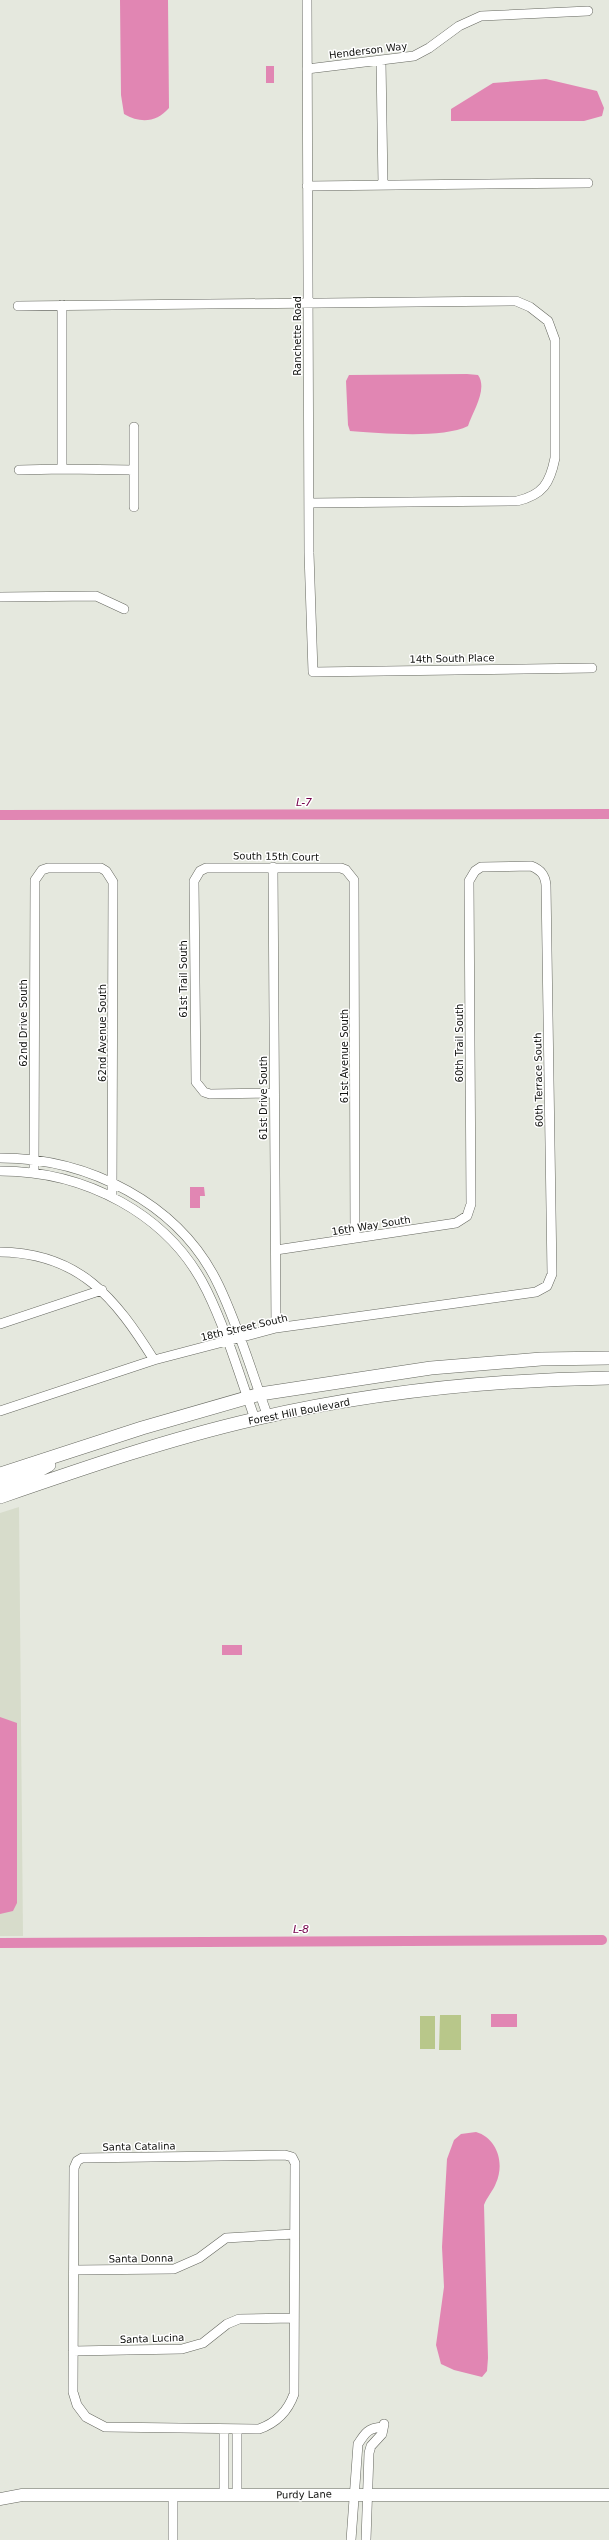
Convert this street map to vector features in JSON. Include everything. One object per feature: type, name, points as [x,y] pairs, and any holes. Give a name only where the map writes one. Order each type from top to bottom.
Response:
[{"type":"main road","points":[[0,1474],[64,1453],[260,1394],[430,1368],[541,1359],[609,1358]]},
{"type":"main road","name":"Forest Hill Boulevard","points":[[0,1497],[147,1449],[255,1419],[384,1395],[436,1388],[538,1380],[609,1378]]},
{"type":"main road","points":[[0,1484],[32,1474],[60,1460],[64,1453]]},
{"type":"street","name":"Ranchette Road","points":[[307,0],[307,302],[313,672]]},
{"type":"street","name":"Henderson Way","points":[[307,69],[414,56],[430,48],[459,26],[481,16],[588,11]]},
{"type":"street","points":[[381,61],[383,185]]},
{"type":"street","points":[[307,186],[588,182]]},
{"type":"street","points":[[18,306],[516,301],[530,307],[548,321],[555,340],[555,458],[552,477],[541,490],[531,498],[517,501],[310,503]]},
{"type":"street","points":[[62,305],[62,469]]},
{"type":"street","points":[[134,427],[134,507]]},
{"type":"street","points":[[19,470],[134,470]]},
{"type":"street","points":[[0,597],[96,596],[124,609]]},
{"type":"street","name":"14th South Place","points":[[313,672],[592,668]]},
{"type":"street","name":"60th Trail South","points":[[467,1216],[471,1204],[468,881],[475,871],[487,866],[531,866],[542,873]]},
{"type":"street","name":"62nd Drive South","points":[[34,1172],[34,886],[38,874],[48,868],[94,867],[106,871]]},
{"type":"street","name":"South 15th Court","points":[[200,871],[212,867],[341,868],[351,875]]},
{"type":"street","name":"61st Drive South","points":[[273,867],[276,1328]]},
{"type":"street","name":"62nd Avenue South","points":[[106,871],[113,882],[112,1197]]},
{"type":"street","name":"61st Trail South","points":[[200,871],[194,882],[195,1076],[199,1088],[210,1094],[274,1093]]},
{"type":"street","name":"60th Terrace South","points":[[542,873],[546,884],[552,1274],[547,1286]]},
{"type":"street","name":"61st Avenue South","points":[[351,875],[355,886],[355,1238]]},
{"type":"street","points":[[0,1158],[34,1159],[86,1171],[113,1183],[143,1201],[164,1217],[190,1243],[219,1286],[240,1338],[268,1417]]},
{"type":"street","points":[[0,1171],[34,1172],[82,1183],[112,1197],[156,1226],[180,1251],[207,1291],[228,1341],[255,1419]]},
{"type":"street","name":"16th Way South","points":[[276,1250],[456,1223],[467,1216]]},
{"type":"street","points":[[180,1251],[190,1243]]},
{"type":"street","points":[[0,1252],[39,1256],[58,1263],[89,1280],[102,1290],[130,1321],[154,1360]]},
{"type":"street","name":"18th Street South","points":[[0,1411],[154,1360],[276,1328],[536,1292],[547,1286]]},
{"type":"street","points":[[0,1324],[102,1290]]},
{"type":"street","name":"Santa Catalina","points":[[285,2155],[292,2157],[295,2163],[294,2234],[294,2394],[289,2406],[276,2420],[265,2427],[224,2430],[128,2429],[98,2425],[86,2417],[74,2399],[74,2168],[76,2161],[82,2158],[285,2155]]},
{"type":"street","name":"Santa Donna","points":[[74,2270],[174,2269],[199,2258],[226,2238],[294,2234]]},
{"type":"street","name":"Santa Lucina","points":[[73,2351],[182,2349],[203,2342],[227,2324],[239,2318],[294,2318]]},
{"type":"street","points":[[351,2540],[358,2444],[368,2430],[383,2425],[382,2434],[371,2446],[369,2453],[366,2540]]},
{"type":"street","points":[[237,2429],[237,2495]]},
{"type":"street","points":[[224,2430],[224,2495]]},
{"type":"street","name":"Purdy Lane","points":[[0,2498],[22,2495],[609,2495]]},
{"type":"street","points":[[173,2495],[173,2540]]},
{"type":"shaded area","points":[[120,0],[168,0],[169,108],[154,119],[137,119],[124,114],[121,95]]},
{"type":"shaded area","points":[[266,66],[274,66],[274,83],[266,83]]},
{"type":"shaded area","points":[[546,79],[597,91],[604,108],[602,116],[584,121],[451,121],[451,109],[493,83]]},
{"type":"shaded area","points":[[349,375],[478,375],[481,381],[481,393],[479,400],[468,426],[443,433],[427,434],[394,434],[350,431],[348,425],[346,381]]},
{"type":"shaded area","points":[[190,1187],[204,1187],[205,1196],[200,1196],[200,1208],[190,1208]]},
{"type":"shaded area","points":[[19,1507],[23,1936],[0,1936],[0,1513]]},
{"type":"shaded area","points":[[222,1645],[242,1645],[242,1655],[222,1655]]},
{"type":"shaded area","points":[[0,1717],[17,1723],[17,1903],[13,1911],[0,1914]]},
{"type":"shaded area","points":[[491,2014],[517,2014],[517,2027],[491,2027]]},
{"type":"shaded area","points":[[476,2132],[483,2135],[494,2146],[497,2152],[500,2167],[496,2183],[484,2205],[488,2358],[487,2371],[482,2377],[454,2370],[441,2364],[436,2345],[444,2287],[442,2247],[447,2159],[454,2140],[461,2134]]},
{"type":"green space","points":[[440,2015],[461,2015],[461,2050],[439,2050]]},
{"type":"green space","points":[[420,2016],[435,2016],[435,2049],[420,2049]]},
{"type":"waterway","name":"L-7","points":[[0,815],[609,814]]},
{"type":"waterway","name":"L-8","points":[[0,1943],[602,1940]]}]
